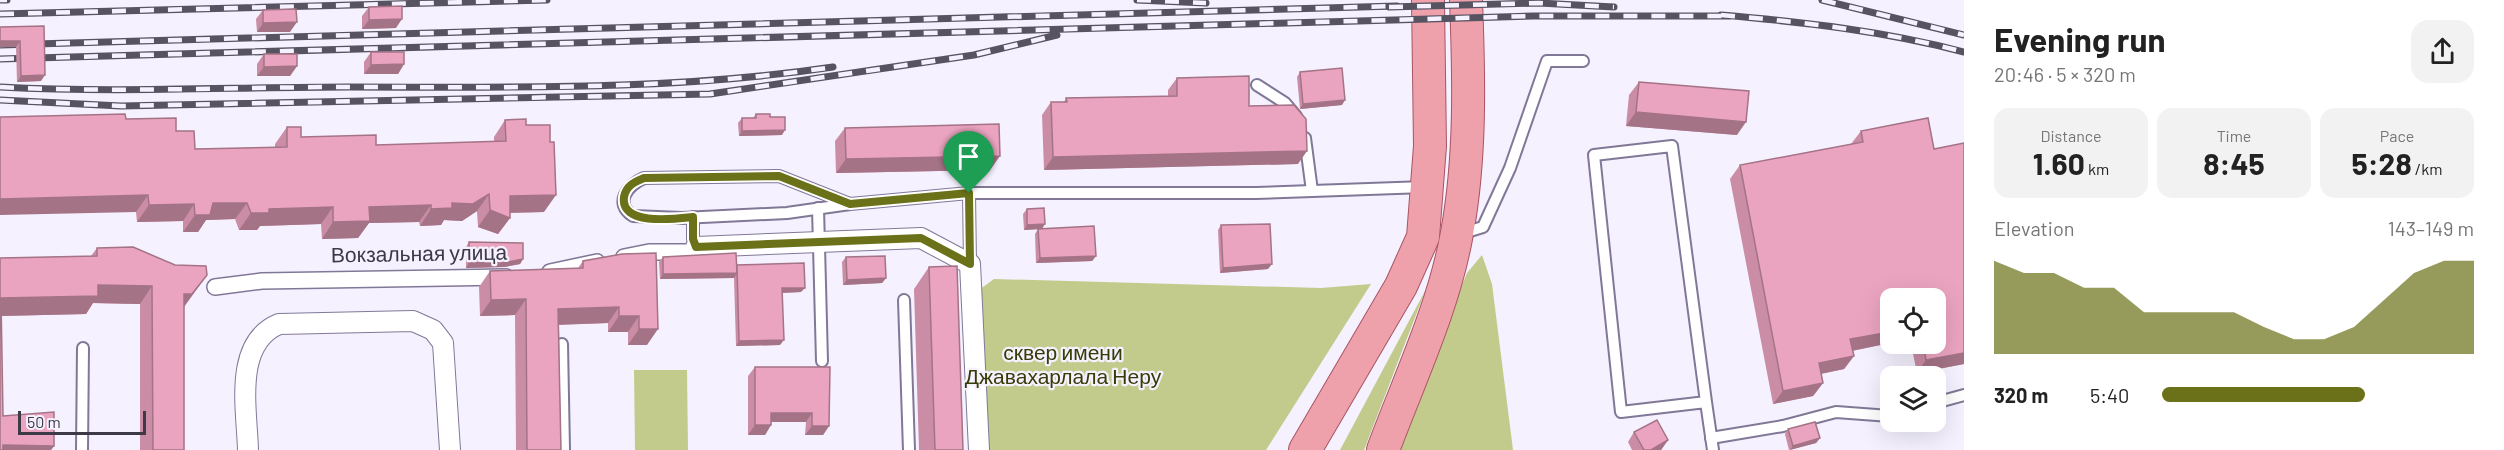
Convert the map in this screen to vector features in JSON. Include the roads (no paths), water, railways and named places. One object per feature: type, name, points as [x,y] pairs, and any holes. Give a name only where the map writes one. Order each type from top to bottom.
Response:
[{"type":"main road","points":[[1305,450],[1413,262],[1425,225],[1429,187],[1428,0]]},
{"type":"main road","points":[[1383,450],[1440,296],[1457,235],[1464,190],[1469,106],[1466,0]]},
{"type":"street","name":"Вокзальная улица","points":[[215,287],[262,281],[460,279],[529,275],[649,252],[819,240],[921,238],[970,264]]},
{"type":"street","points":[[970,264],[979,450]]},
{"type":"street","points":[[248,450],[249,356],[262,333],[279,324],[397,320],[425,325],[440,336],[443,343],[450,450]]},
{"type":"lane","points":[[1457,235],[1483,227],[1510,168],[1547,61],[1583,61]]},
{"type":"lane","points":[[1257,85],[1285,103],[1303,124],[1312,190]]},
{"type":"lane","points":[[1706,402],[1621,412],[1594,155],[1672,146],[1713,450]]},
{"type":"lane","points":[[850,204],[779,176],[644,178],[632,183],[625,193],[623,205],[626,211],[633,216],[652,219],[787,213],[850,204],[969,193],[1429,187]]},
{"type":"lane","points":[[969,193],[970,264]]},
{"type":"lane","points":[[818,208],[822,361]]},
{"type":"lane","points":[[693,217],[695,250]]},
{"type":"lane","points":[[904,300],[909,450]]},
{"type":"lane","points":[[562,344],[564,450]]},
{"type":"lane","points":[[82,450],[83,348]]},
{"type":"lane","points":[[1946,400],[1964,395]]},
{"type":"lane","points":[[1711,438],[1783,426],[1836,412],[1880,415]]},
{"type":"railway","points":[[0,0],[7,0]]},
{"type":"railway","points":[[0,14],[547,0]]},
{"type":"railway","points":[[1137,0],[1206,3]]},
{"type":"railway","points":[[1822,0],[1964,35]]},
{"type":"railway","points":[[1389,7],[1539,3],[1614,7]]},
{"type":"railway","points":[[0,45],[1397,6]]},
{"type":"railway","points":[[1721,15],[1843,28],[1904,38],[1964,52]]},
{"type":"railway","points":[[0,59],[1533,16],[1729,16]]},
{"type":"railway","points":[[0,100],[121,106],[710,94],[974,55],[1057,35]]},
{"type":"railway","points":[[0,87],[131,90],[591,86],[712,80],[833,67]]},
{"type":"park label","name":"сквер имени Джавахарлала Неру","points":[[1063,365]]}]
